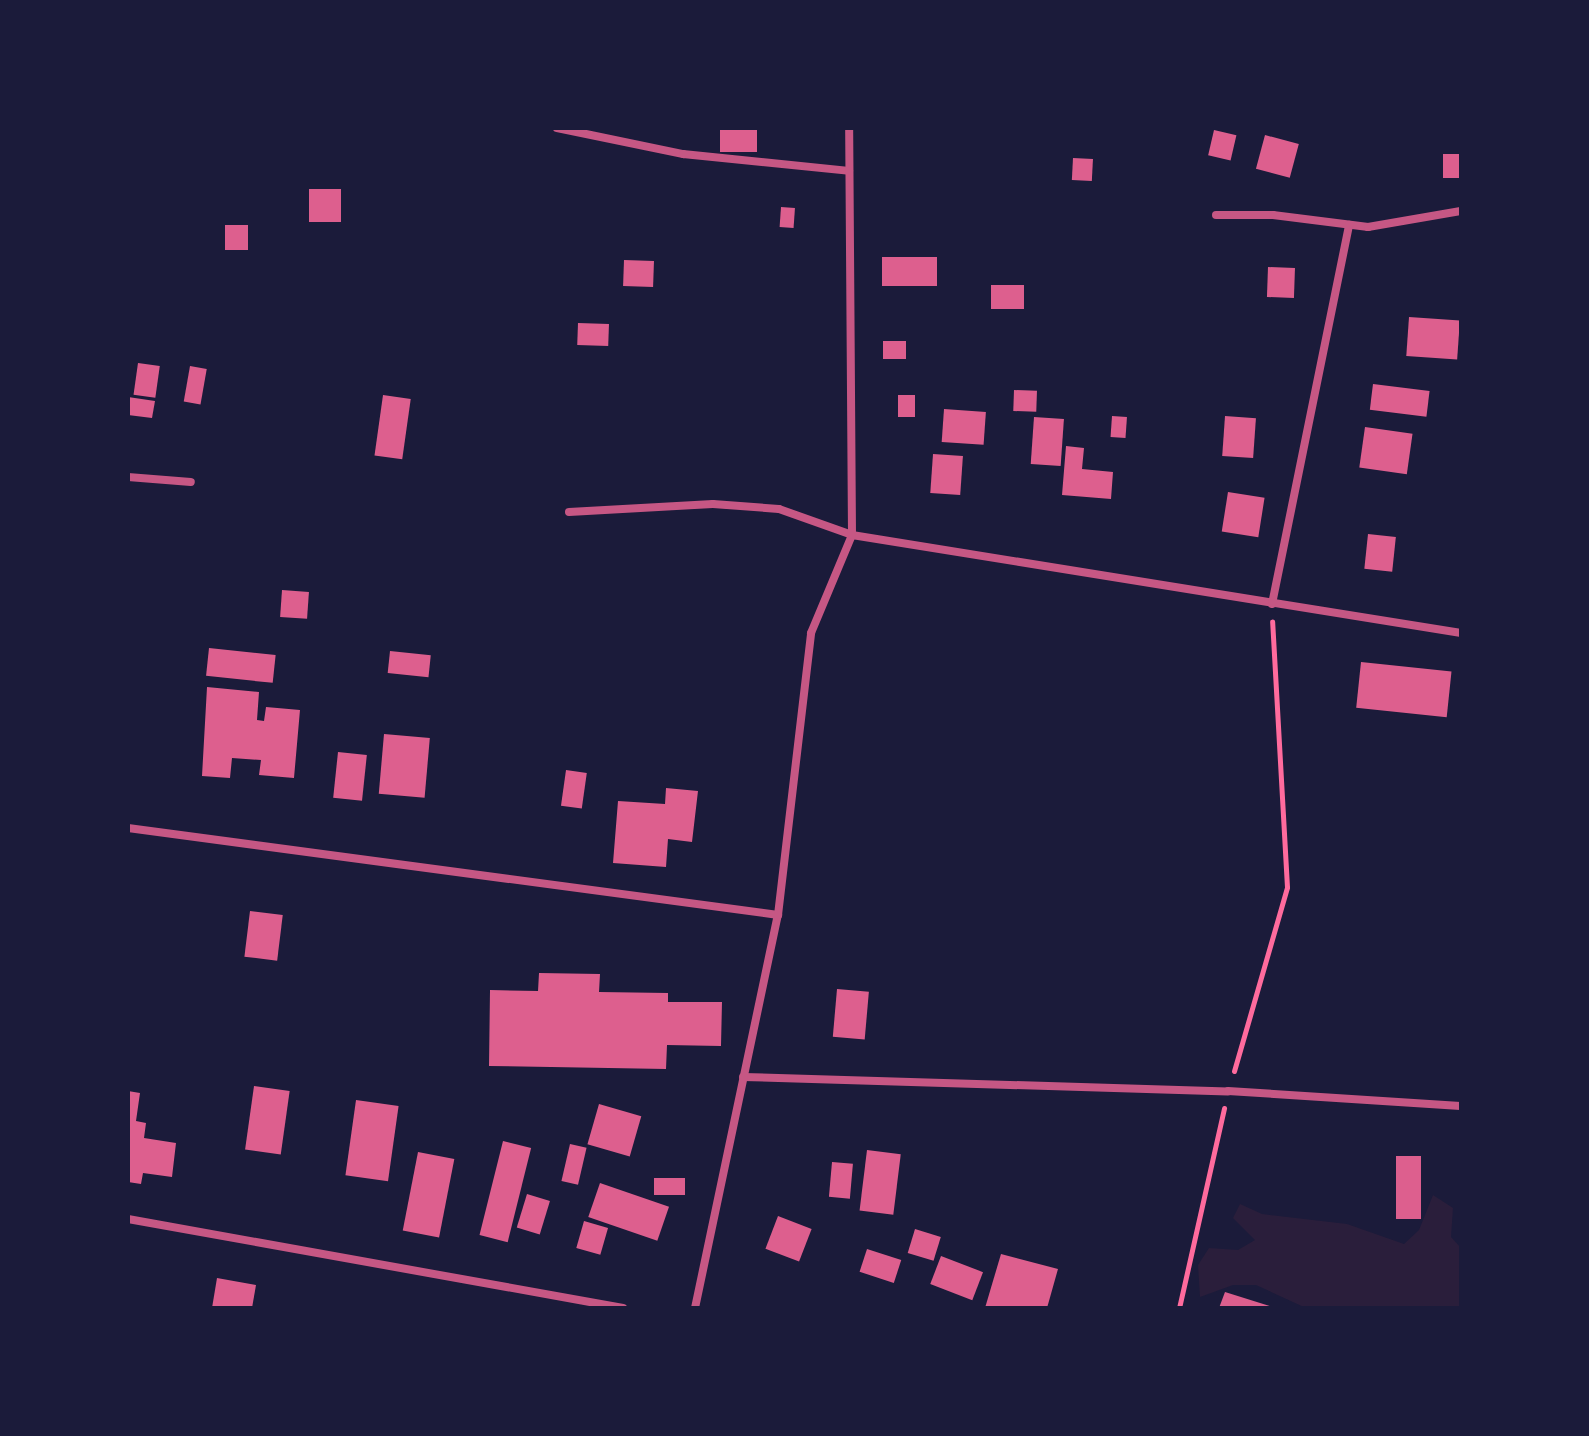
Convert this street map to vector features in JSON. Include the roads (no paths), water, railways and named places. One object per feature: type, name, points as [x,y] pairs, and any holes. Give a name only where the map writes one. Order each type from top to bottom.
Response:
[{"type":"street","points":[[557,128],[683,154],[849,171]]},
{"type":"street","points":[[695,1308],[778,915],[811,633],[852,535],[849,128]]},
{"type":"street","points":[[1216,215],[1273,215],[1368,227],[1461,211]]},
{"type":"street","points":[[1272,604],[1349,225]]},
{"type":"street","points":[[128,477],[191,482]]},
{"type":"street","points":[[569,512],[713,504],[779,509],[852,535],[1461,633]]},
{"type":"street","points":[[128,828],[778,915]]},
{"type":"street","points":[[743,1077],[1228,1091],[1461,1106]]},
{"type":"street","points":[[128,1219],[623,1308]]}]
